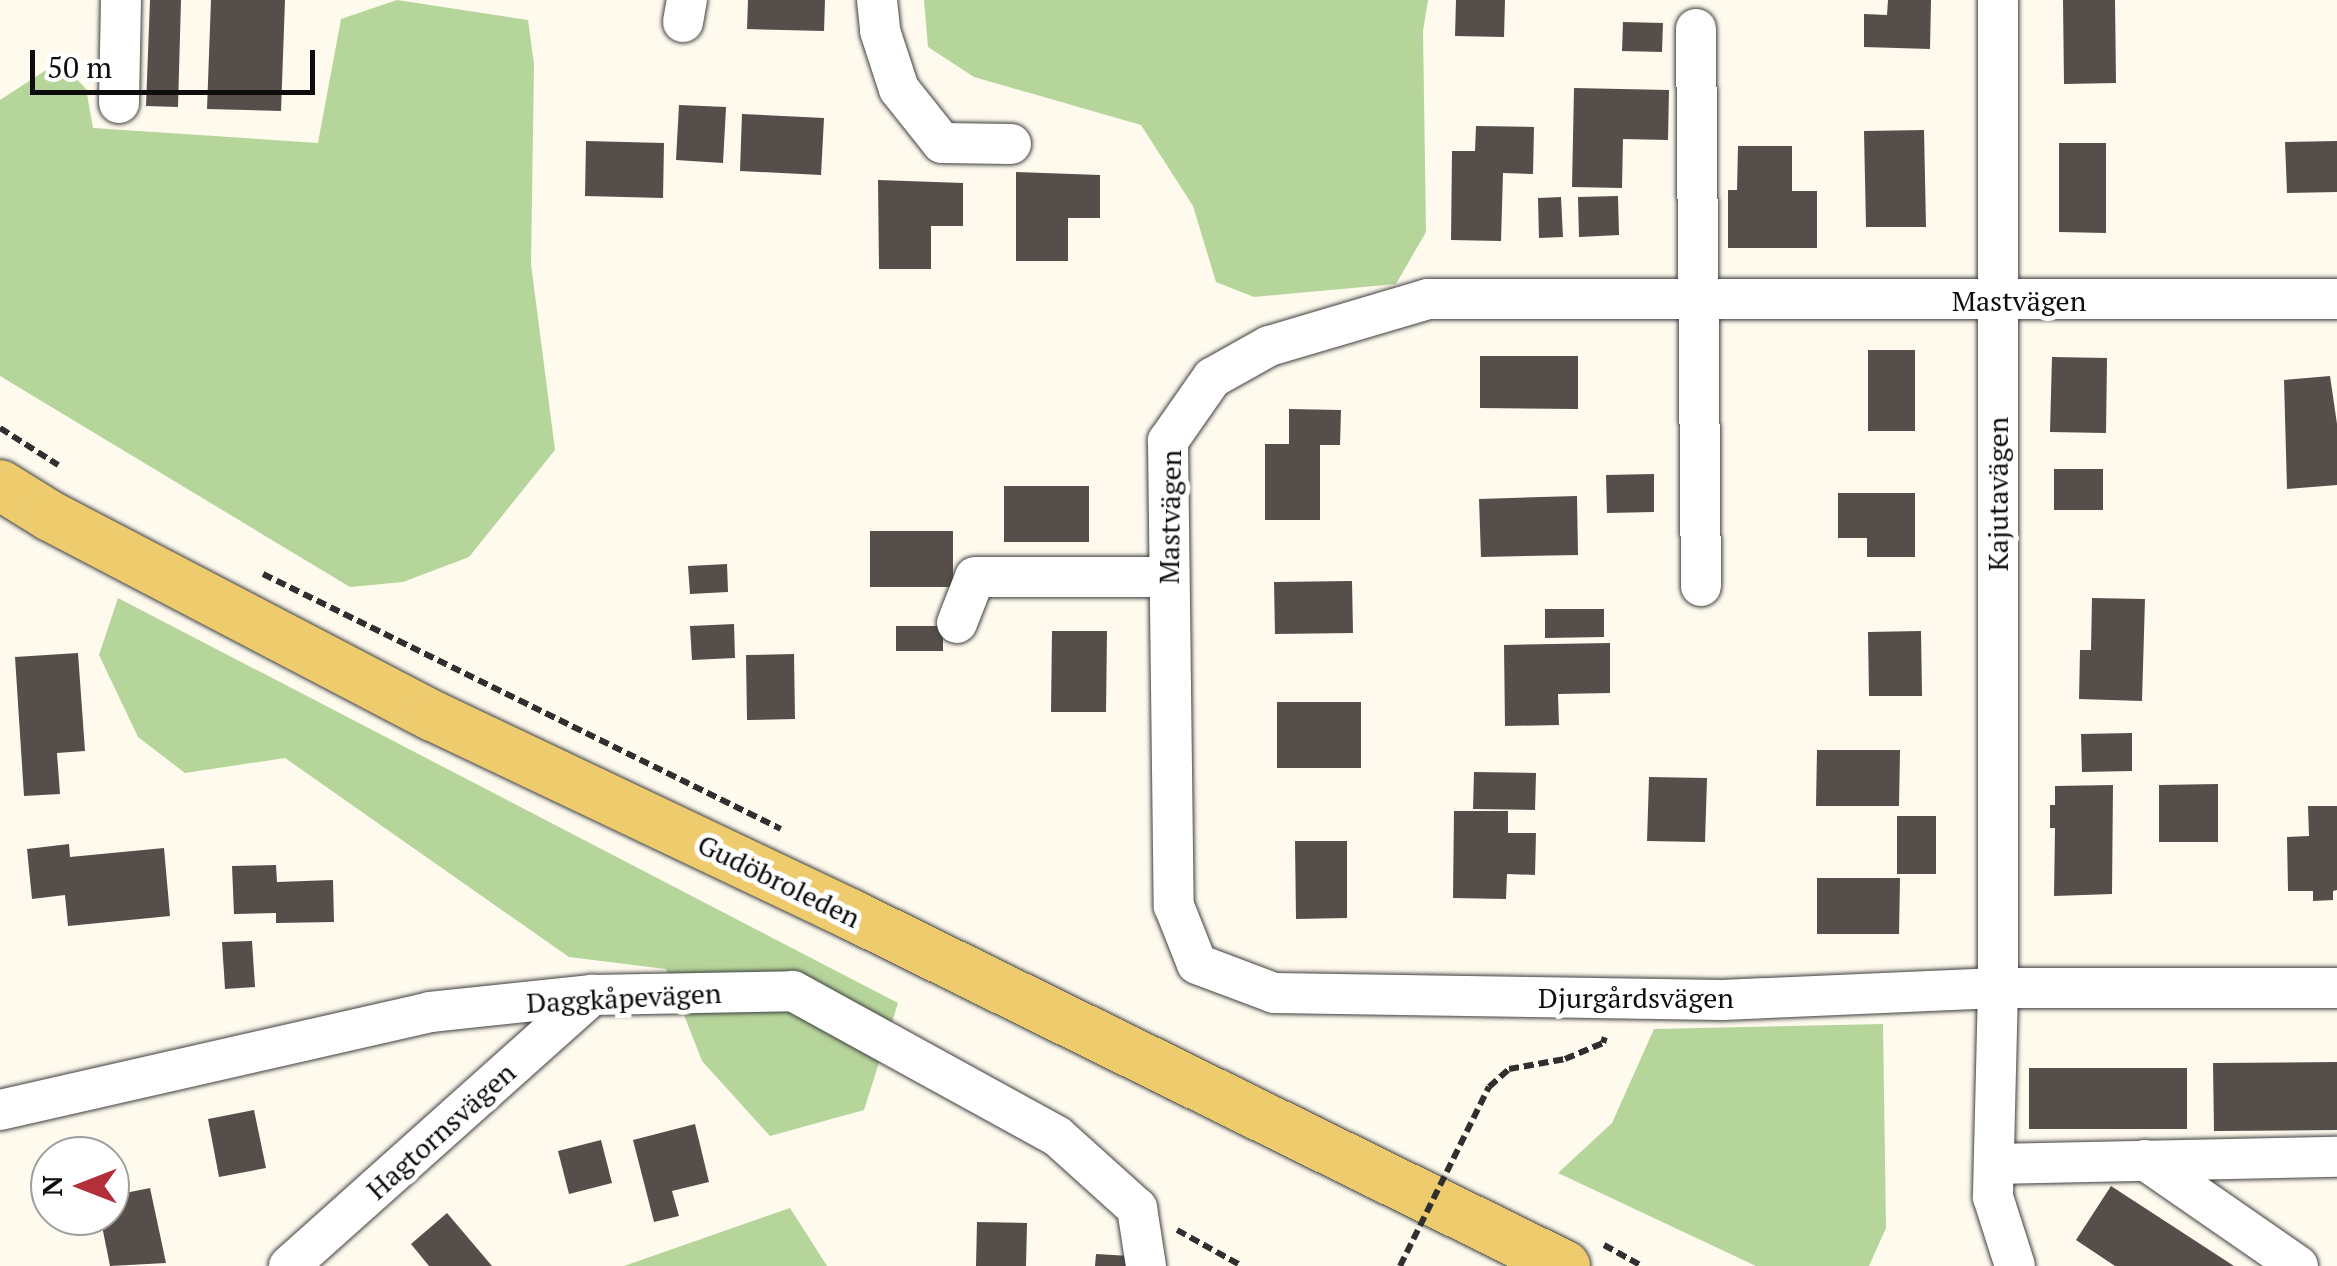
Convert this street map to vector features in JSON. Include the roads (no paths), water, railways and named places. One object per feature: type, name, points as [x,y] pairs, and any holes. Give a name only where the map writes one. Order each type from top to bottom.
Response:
[{"type":"main road","name":"Gudöbroleden","points":[[0,484],[67,525],[433,716],[850,914],[1565,1266]]},
{"type":"street","points":[[119,103],[122,0]]},
{"type":"street","points":[[876,0],[880,32],[899,88],[942,144],[1011,144]]},
{"type":"street","name":"Kajutavägen","points":[[1998,0],[1998,988]]},
{"type":"street","points":[[1696,29],[1702,586]]},
{"type":"street","name":"Mastvägen","points":[[1274,994],[1197,964],[1174,906],[1168,441],[1212,378],[1269,346],[1428,299],[1998,302],[2337,298]]},
{"type":"street","points":[[957,623],[975,576],[1169,576]]},
{"type":"street","points":[[1998,988],[1993,1196],[2015,1266]]},
{"type":"street","name":"Djurgårdsvägen","points":[[1274,994],[1722,1000],[1998,988],[2337,988]]},
{"type":"street","name":"Daggkåpevägen","points":[[0,1110],[430,1012],[592,995],[793,992],[1057,1136],[1136,1208],[1146,1266]]},
{"type":"street","name":"Hagtornsvägen","points":[[289,1266],[592,995]]},
{"type":"street","points":[[1994,1164],[2337,1157]]},
{"type":"street","points":[[2144,1160],[2298,1266]]}]
